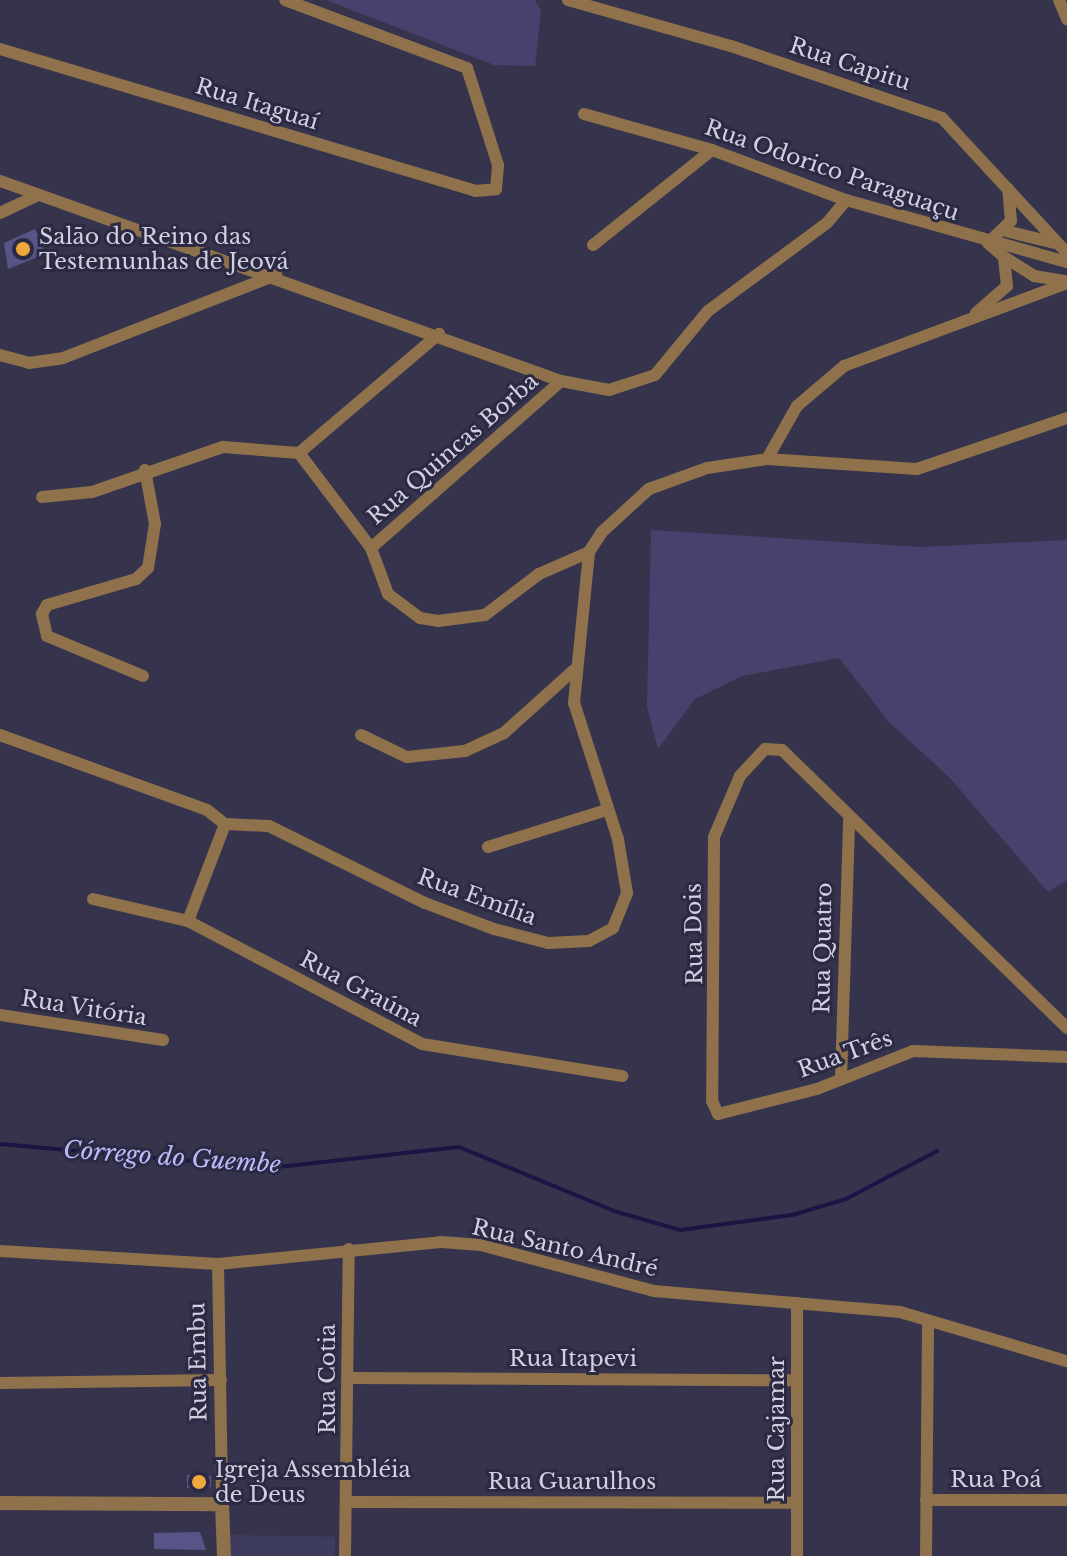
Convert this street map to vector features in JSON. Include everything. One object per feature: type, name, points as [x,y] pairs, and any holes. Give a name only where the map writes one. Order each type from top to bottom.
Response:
[{"type":"street","name":"Rua Itaguaí","points":[[0,49],[475,191],[491,191],[499,184],[492,140],[467,68],[285,0]]},
{"type":"street","name":"Rua Capitu","points":[[568,0],[919,107],[961,134],[1063,248]]},
{"type":"street","points":[[1059,0],[1067,19]]},
{"type":"street","name":"Rua Odorico Paraguaçu","points":[[584,114],[712,150],[846,200],[988,243],[1067,262]]},
{"type":"street","points":[[593,245],[712,150]]},
{"type":"street","points":[[0,181],[276,275],[561,381],[609,390],[655,375],[708,311],[827,223],[846,200]]},
{"type":"street","points":[[1008,186],[1012,214],[1006,231],[988,243],[1034,276],[1067,282]]},
{"type":"street","points":[[0,213],[38,195]]},
{"type":"street","points":[[1006,231],[1063,248]]},
{"type":"street","points":[[945,330],[1001,294],[1009,275],[1004,257]]},
{"type":"street","points":[[0,355],[29,363],[63,358],[276,275]]},
{"type":"street","points":[[767,459],[797,406],[826,378],[1067,282]]},
{"type":"street","points":[[42,497],[75,496],[145,470],[223,447],[299,453],[439,334]]},
{"type":"street","name":"Rua Quincas Borba","points":[[371,548],[561,381]]},
{"type":"street","points":[[299,453],[371,548],[377,574],[396,601],[420,618],[456,622],[485,615],[539,574],[589,552],[625,507],[649,489],[707,468],[767,459],[917,469],[966,455],[1067,418]]},
{"type":"street","points":[[143,676],[47,636],[42,614],[47,605],[136,579],[148,568],[155,524],[145,470]]},
{"type":"street","name":"Rua Emília","points":[[0,735],[207,810],[225,824],[269,826],[425,903],[494,929],[570,943],[602,935],[622,914],[626,873],[581,731],[574,670],[589,552]]},
{"type":"street","points":[[361,735],[407,757],[465,751],[504,733],[574,670]]},
{"type":"street","name":"Rua Dois","points":[[736,1112],[718,1114],[712,1101],[714,837],[726,799],[765,749],[790,756],[849,818]]},
{"type":"street","points":[[488,847],[607,810]]},
{"type":"street","points":[[849,818],[1067,1028]]},
{"type":"street","name":"Rua Quatro","points":[[841,1079],[849,818]]},
{"type":"street","points":[[188,921],[225,824]]},
{"type":"street","name":"Rua Graúna","points":[[93,899],[188,921],[422,1044],[622,1076]]},
{"type":"street","name":"Rua Vitória","points":[[0,1015],[163,1040]]},
{"type":"street","name":"Rua Três","points":[[736,1112],[841,1079],[913,1051],[1067,1057]]},
{"type":"street","name":"Rua Santo André","points":[[0,1251],[218,1264],[349,1249],[481,1245],[654,1291],[885,1310],[1067,1361]]},
{"type":"street","name":"Rua Cotia","points":[[345,1556],[349,1249]]},
{"type":"street","name":"Rua Embu","points":[[218,1264],[224,1556]]},
{"type":"street","name":"Rua Cajamar","points":[[797,1303],[797,1556]]},
{"type":"street","points":[[926,1556],[928,1322]]},
{"type":"street","name":"Rua Itapevi","points":[[348,1378],[797,1380]]},
{"type":"street","points":[[0,1383],[221,1380]]},
{"type":"street","name":"Rua Poá","points":[[926,1500],[1067,1500]]},
{"type":"street","name":"Rua Guarulhos","points":[[348,1502],[796,1503]]},
{"type":"street","points":[[0,1503],[222,1504]]},
{"type":"shaded area","points":[[326,0],[535,0],[541,11],[535,66],[494,65]]},
{"type":"shaded area","points":[[651,530],[921,547],[1067,540],[1067,880],[1048,892],[950,778],[889,722],[839,658],[742,676],[695,699],[658,749],[647,707]]},
{"type":"shaded area","points":[[231,1535],[335,1537],[335,1556],[231,1556]]},
{"type":"building","name":"Salão do Reino das Testemunhas de Jeová","points":[[35,229],[45,254],[8,269],[4,243]]},
{"type":"building","name":"Igreja Assembléia de Deus","points":[[187,1475],[211,1476],[211,1487],[187,1488]]},
{"type":"building","points":[[200,1532],[206,1550],[154,1549],[154,1533]]},
{"type":"waterway","name":"Córrego do Guembe","points":[[0,1144],[269,1168],[459,1147],[614,1211],[680,1230],[792,1215],[846,1199],[937,1151]]},
{"type":"place","name":"Salão do Reino das Testemunhas de Jeová","points":[[23,249]]},
{"type":"place","name":"Igreja Assembléia de Deus","points":[[199,1482]]}]
